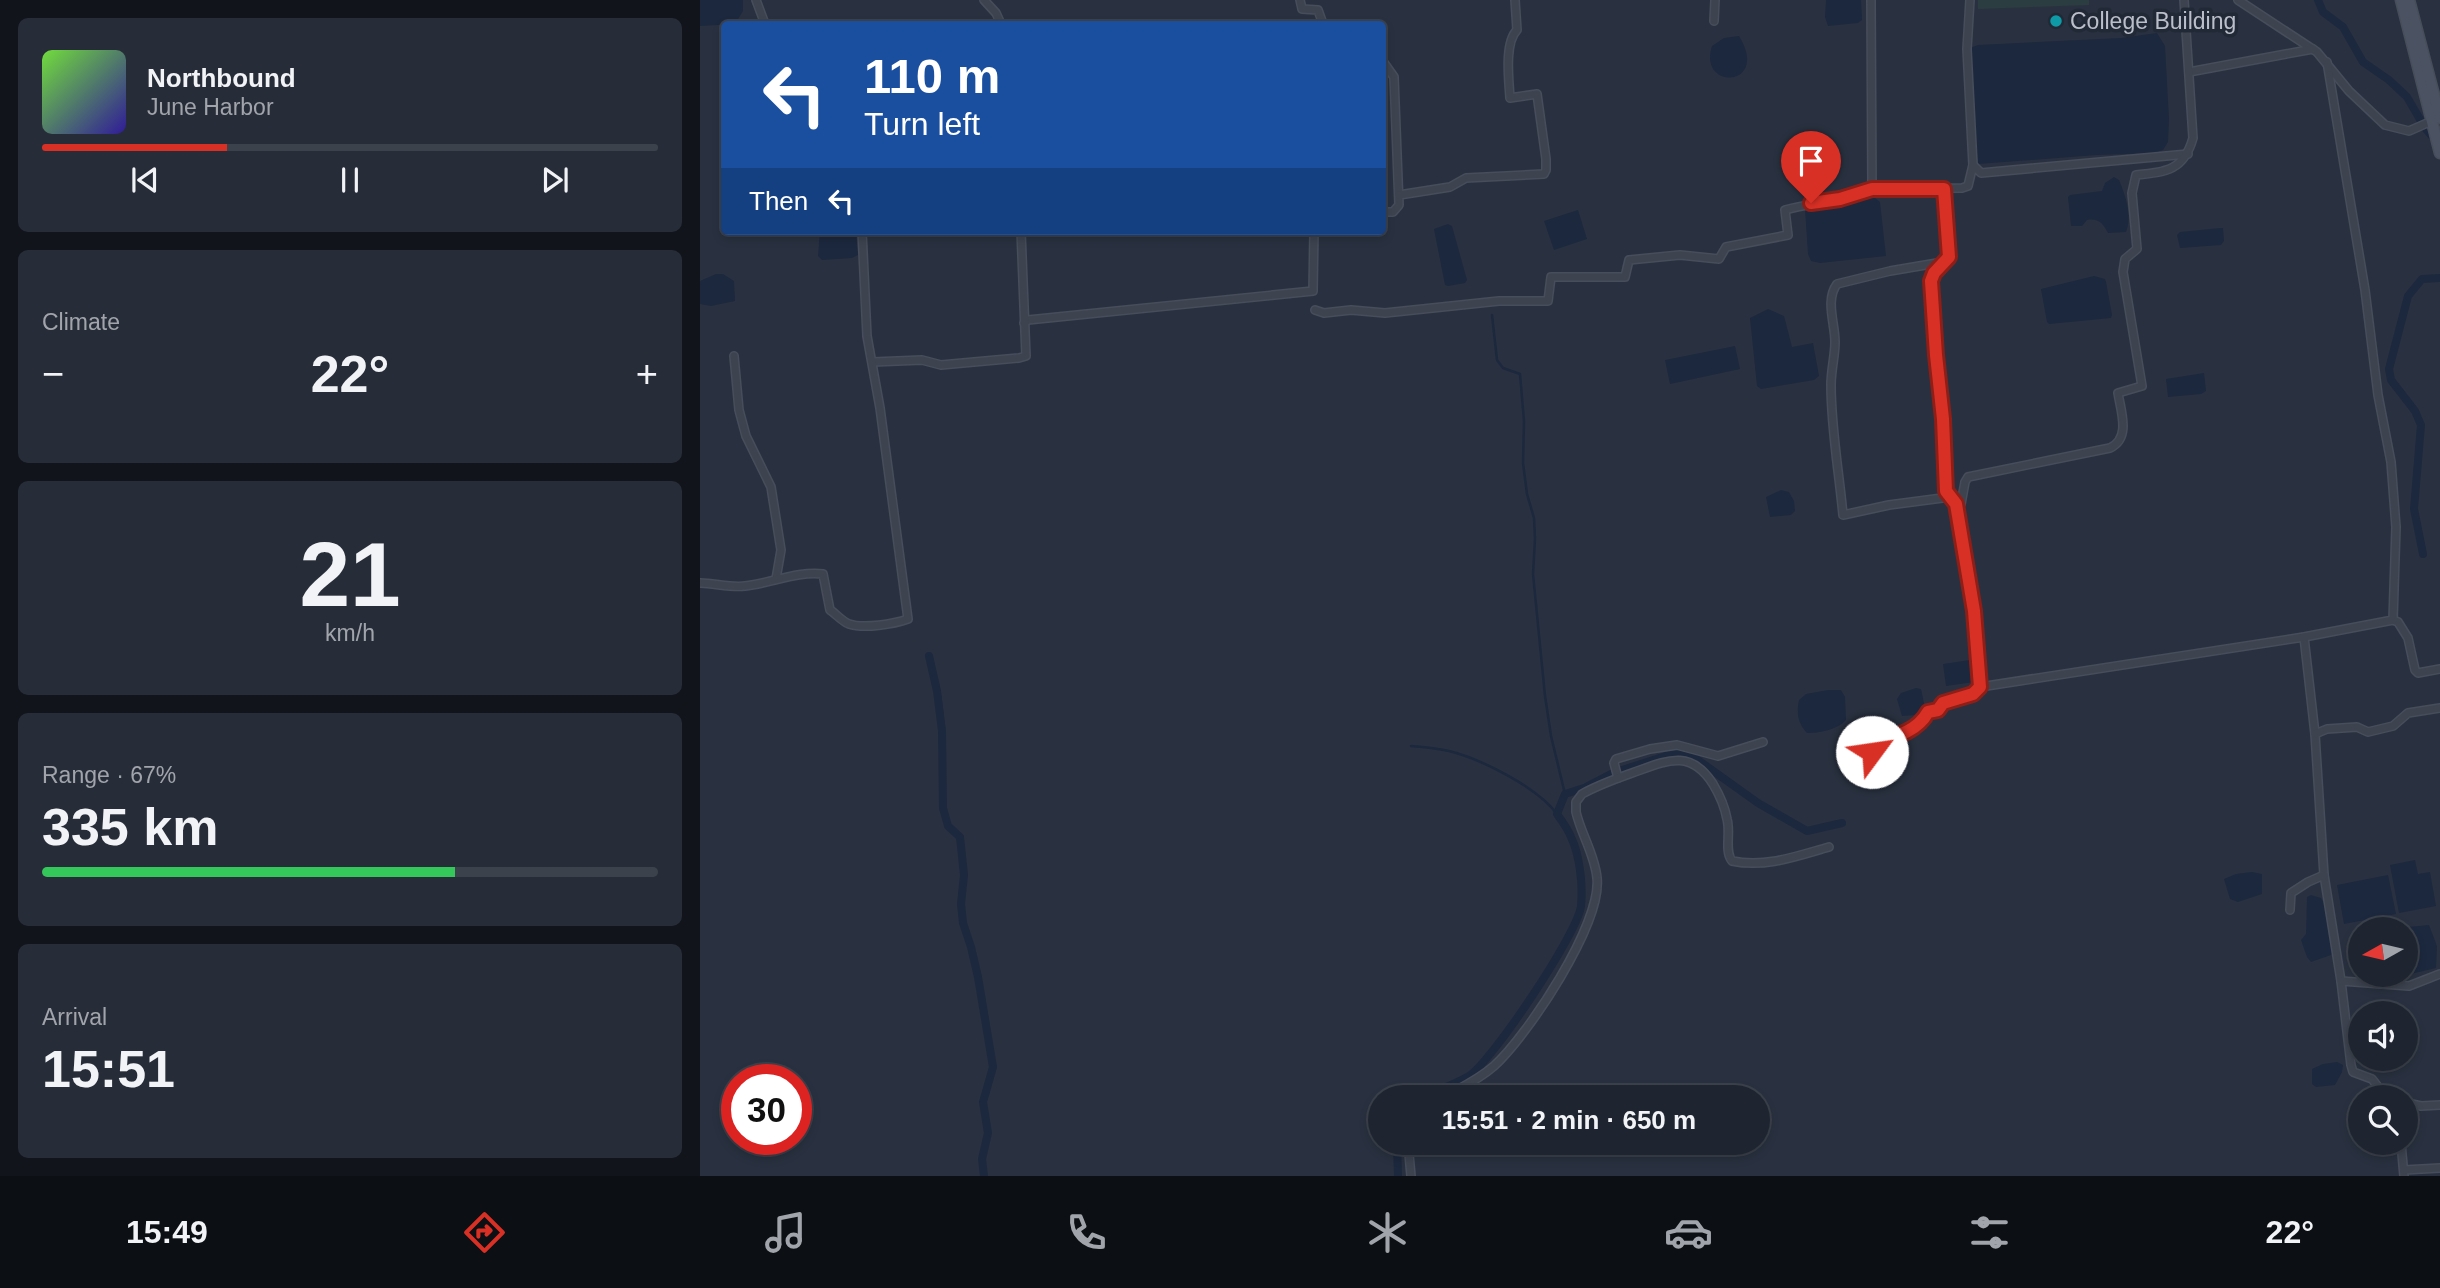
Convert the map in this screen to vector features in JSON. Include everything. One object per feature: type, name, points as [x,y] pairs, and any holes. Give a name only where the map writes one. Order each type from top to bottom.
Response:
[{"type":"main road","points":[[2401,0],[2435,120]]},
{"type":"main road","points":[[2409,0],[2440,153]]},
{"type":"street","points":[[756,0],[764,21]]},
{"type":"street","points":[[984,0],[1000,21]]},
{"type":"street","points":[[1300,0],[1302,9],[1318,9],[1322,21]]},
{"type":"street","points":[[1399,195],[1450,187],[1466,178],[1544,174],[1546,159],[1537,94],[1510,98],[1508,64],[1513,34],[1517,30],[1515,0]]},
{"type":"street","points":[[1714,21],[1715,0]]},
{"type":"street","points":[[1871,0],[1872,189]]},
{"type":"street","points":[[1315,310],[1324,313],[1351,310],[1385,313],[1499,301],[1548,301],[1551,277],[1625,277],[1629,260],[1680,255],[1719,259],[1726,247],[1788,235],[1785,210],[1862,194],[1872,189],[1944,189],[1968,186],[1973,165],[1967,49],[1970,0]]},
{"type":"street","points":[[1956,504],[1961,504],[1968,477],[2105,449],[2120,442],[2123,429],[2118,393],[2142,386],[2123,272],[2125,259],[2137,249],[2132,193],[2136,175],[2162,172],[2177,166],[2189,154],[2193,138],[2184,0]]},
{"type":"street","points":[[2238,0],[2313,49],[2327,62],[2349,91],[2385,125],[2415,130],[2435,120]]},
{"type":"street","points":[[2189,72],[2313,49]]},
{"type":"street","points":[[2327,62],[2365,290],[2378,395],[2391,461],[2396,527],[2393,620]]},
{"type":"street","points":[[1386,66],[1394,77],[1399,195],[1399,205],[1393,212],[1386,212]]},
{"type":"street","points":[[1973,165],[1981,173],[1993,173],[2189,154]]},
{"type":"street","points":[[1944,189],[1949,257],[1934,273],[1931,281],[1936,355],[1943,419],[1946,491],[1956,504],[1974,611],[1980,687]]},
{"type":"street","points":[[700,583],[744,586],[792,578],[807,572],[823,574],[830,610],[849,624],[897,623],[908,619],[873,362],[867,336],[862,235]]},
{"type":"street","points":[[873,362],[922,360],[941,365],[1026,356],[1020,235]]},
{"type":"street","points":[[1024,323],[1028,320],[1313,291],[1314,235]]},
{"type":"street","points":[[1945,262],[1890,271],[1837,284],[1831,301],[1835,344],[1831,363],[1831,388],[1843,515],[1950,497]]},
{"type":"street","points":[[734,356],[739,410],[746,436],[771,487],[781,550],[776,579]]},
{"type":"street","points":[[1872,752],[1879,741],[1921,725],[1928,712],[1938,710],[1943,703],[1973,694],[1980,687],[2304,637],[2393,620],[2398,622],[2408,638],[2415,670],[2418,673],[2440,669]]},
{"type":"street","points":[[2304,637],[2315,734],[2324,875],[2353,1072],[2372,1079],[2377,1085]]},
{"type":"street","points":[[2315,734],[2327,729],[2357,727],[2368,732],[2393,726],[2408,713],[2440,708]]},
{"type":"street","points":[[1619,778],[1614,763],[1616,759],[1650,748],[1677,745],[1694,748],[1713,757],[1763,742]]},
{"type":"street","points":[[1468,1085],[1511,1048],[1555,985],[1590,917],[1597,889],[1597,876],[1578,824],[1576,802],[1582,794],[1619,778],[1667,762],[1683,760],[1704,770],[1716,790],[1727,819],[1728,855],[1732,861],[1749,865],[1772,863],[1829,847]]},
{"type":"street","points":[[2290,910],[2291,893],[2324,875]]},
{"type":"street","points":[[2341,981],[2409,985],[2440,974]]},
{"type":"street","points":[[2418,1105],[2440,1105]]},
{"type":"street","points":[[1409,1155],[1411,1176]]},
{"type":"street","points":[[2402,1155],[2404,1173],[2440,1168]]},
{"type":"shaded area","points":[[1978,0],[2089,0],[2089,5],[1978,9]]},
{"type":"water","points":[[700,0],[743,0],[743,11],[737,21],[721,21],[721,25],[700,26]]},
{"type":"water","points":[[1826,0],[1861,0],[1862,20],[1858,23],[1828,26],[1825,17]]},
{"type":"water","points":[[2157,33],[2165,46],[2169,119],[2168,142],[2163,150],[2155,153],[1978,164],[1972,109],[1970,48],[1978,45],[2121,38]]},
{"type":"water","points":[[1739,36],[1746,53],[1746,66],[1741,74],[1722,76],[1714,71],[1710,61],[1712,46],[1724,38]]},
{"type":"water","points":[[2114,177],[2119,180],[2124,192],[2129,220],[2126,232],[2108,233],[2102,224],[2094,220],[2087,220],[2082,226],[2071,226],[2068,197],[2102,191],[2105,183]]},
{"type":"water","points":[[1874,197],[1880,202],[1886,256],[1820,263],[1811,261],[1808,254],[1805,209]]},
{"type":"water","points":[[1578,210],[1587,239],[1554,250],[1544,221]]},
{"type":"water","points":[[1448,224],[1452,226],[1467,280],[1465,283],[1448,286],[1445,285],[1434,229]]},
{"type":"water","points":[[2223,228],[2224,241],[2221,245],[2180,248],[2177,235],[2180,232]]},
{"type":"water","points":[[820,235],[856,235],[858,255],[852,258],[822,260],[818,256]]},
{"type":"water","points":[[723,274],[734,281],[735,301],[711,306],[700,304],[700,281]]},
{"type":"water","points":[[2094,276],[2105,279],[2111,318],[2049,324],[2041,289]]},
{"type":"water","points":[[1768,309],[1784,316],[1792,347],[1813,343],[1819,376],[1814,380],[1761,389],[1757,386],[1750,318]]},
{"type":"water","points":[[1735,346],[1740,369],[1670,384],[1665,360]]},
{"type":"water","points":[[2204,373],[2206,391],[2201,394],[2168,397],[2166,379]]},
{"type":"water","points":[[1781,490],[1789,492],[1795,511],[1791,515],[1770,517],[1766,497]]},
{"type":"water","points":[[1970,660],[1974,682],[1946,686],[1943,664]]},
{"type":"water","points":[[1921,689],[1925,708],[1916,715],[1902,716],[1897,699],[1901,693]]},
{"type":"water","points":[[1841,690],[1845,697],[1846,720],[1833,729],[1807,733],[1798,718],[1799,700],[1806,694]]},
{"type":"water","points":[[2415,860],[2418,874],[2430,872],[2436,906],[2399,913],[2390,865]]},
{"type":"water","points":[[2252,872],[2262,874],[2262,894],[2238,902],[2230,899],[2224,879]]},
{"type":"water","points":[[2388,875],[2396,914],[2348,917],[2348,923],[2344,924],[2337,885]]},
{"type":"water","points":[[2311,895],[2321,898],[2325,905],[2334,950],[2331,955],[2311,962],[2301,940],[2306,934],[2307,897]]},
{"type":"water","points":[[2429,925],[2437,946],[2436,968],[2418,972],[2418,926]]},
{"type":"water","points":[[2337,1062],[2343,1065],[2335,1085],[2316,1087],[2312,1084],[2312,1069]]},
{"type":"waterway","points":[[2318,0],[2323,12],[2343,27],[2363,62],[2407,97],[2432,136]]},
{"type":"waterway","points":[[2423,554],[2414,509],[2421,425],[2415,411],[2391,380],[2389,369],[2408,296],[2422,279],[2440,278]]},
{"type":"waterway","points":[[1492,315],[1497,360],[1503,368],[1520,374],[1524,421],[1523,463],[1527,494],[1534,518],[1533,574],[1545,696],[1551,736],[1565,794]]},
{"type":"waterway","points":[[929,656],[942,731],[943,808],[948,826],[960,837],[964,875],[961,904],[963,923],[978,977],[993,1067],[983,1102],[988,1133],[982,1159],[984,1176]]},
{"type":"waterway","points":[[1411,746],[1435,748],[1477,760],[1522,784],[1557,814]]},
{"type":"waterway","points":[[1451,1085],[1469,1076],[1496,1047],[1533,996],[1576,920],[1582,898],[1579,862],[1570,834],[1557,814],[1565,794],[1584,788],[1613,773],[1675,753],[1695,758],[1758,803],[1807,831],[1842,823]]},
{"type":"waterway","points":[[1397,1155],[1398,1176]]},
{"type":"place","name":"College Building","points":[[2056,21]]},
{"type":"route","points":[[1811,203],[1862,194],[1872,189],[1944,189],[1949,260],[1934,273],[1931,281],[1935,308],[1936,355],[1943,419],[1946,491],[1956,504],[1974,611],[1980,687],[1973,694],[1943,703],[1938,710],[1928,712],[1921,725],[1879,741],[1872,752]]}]
